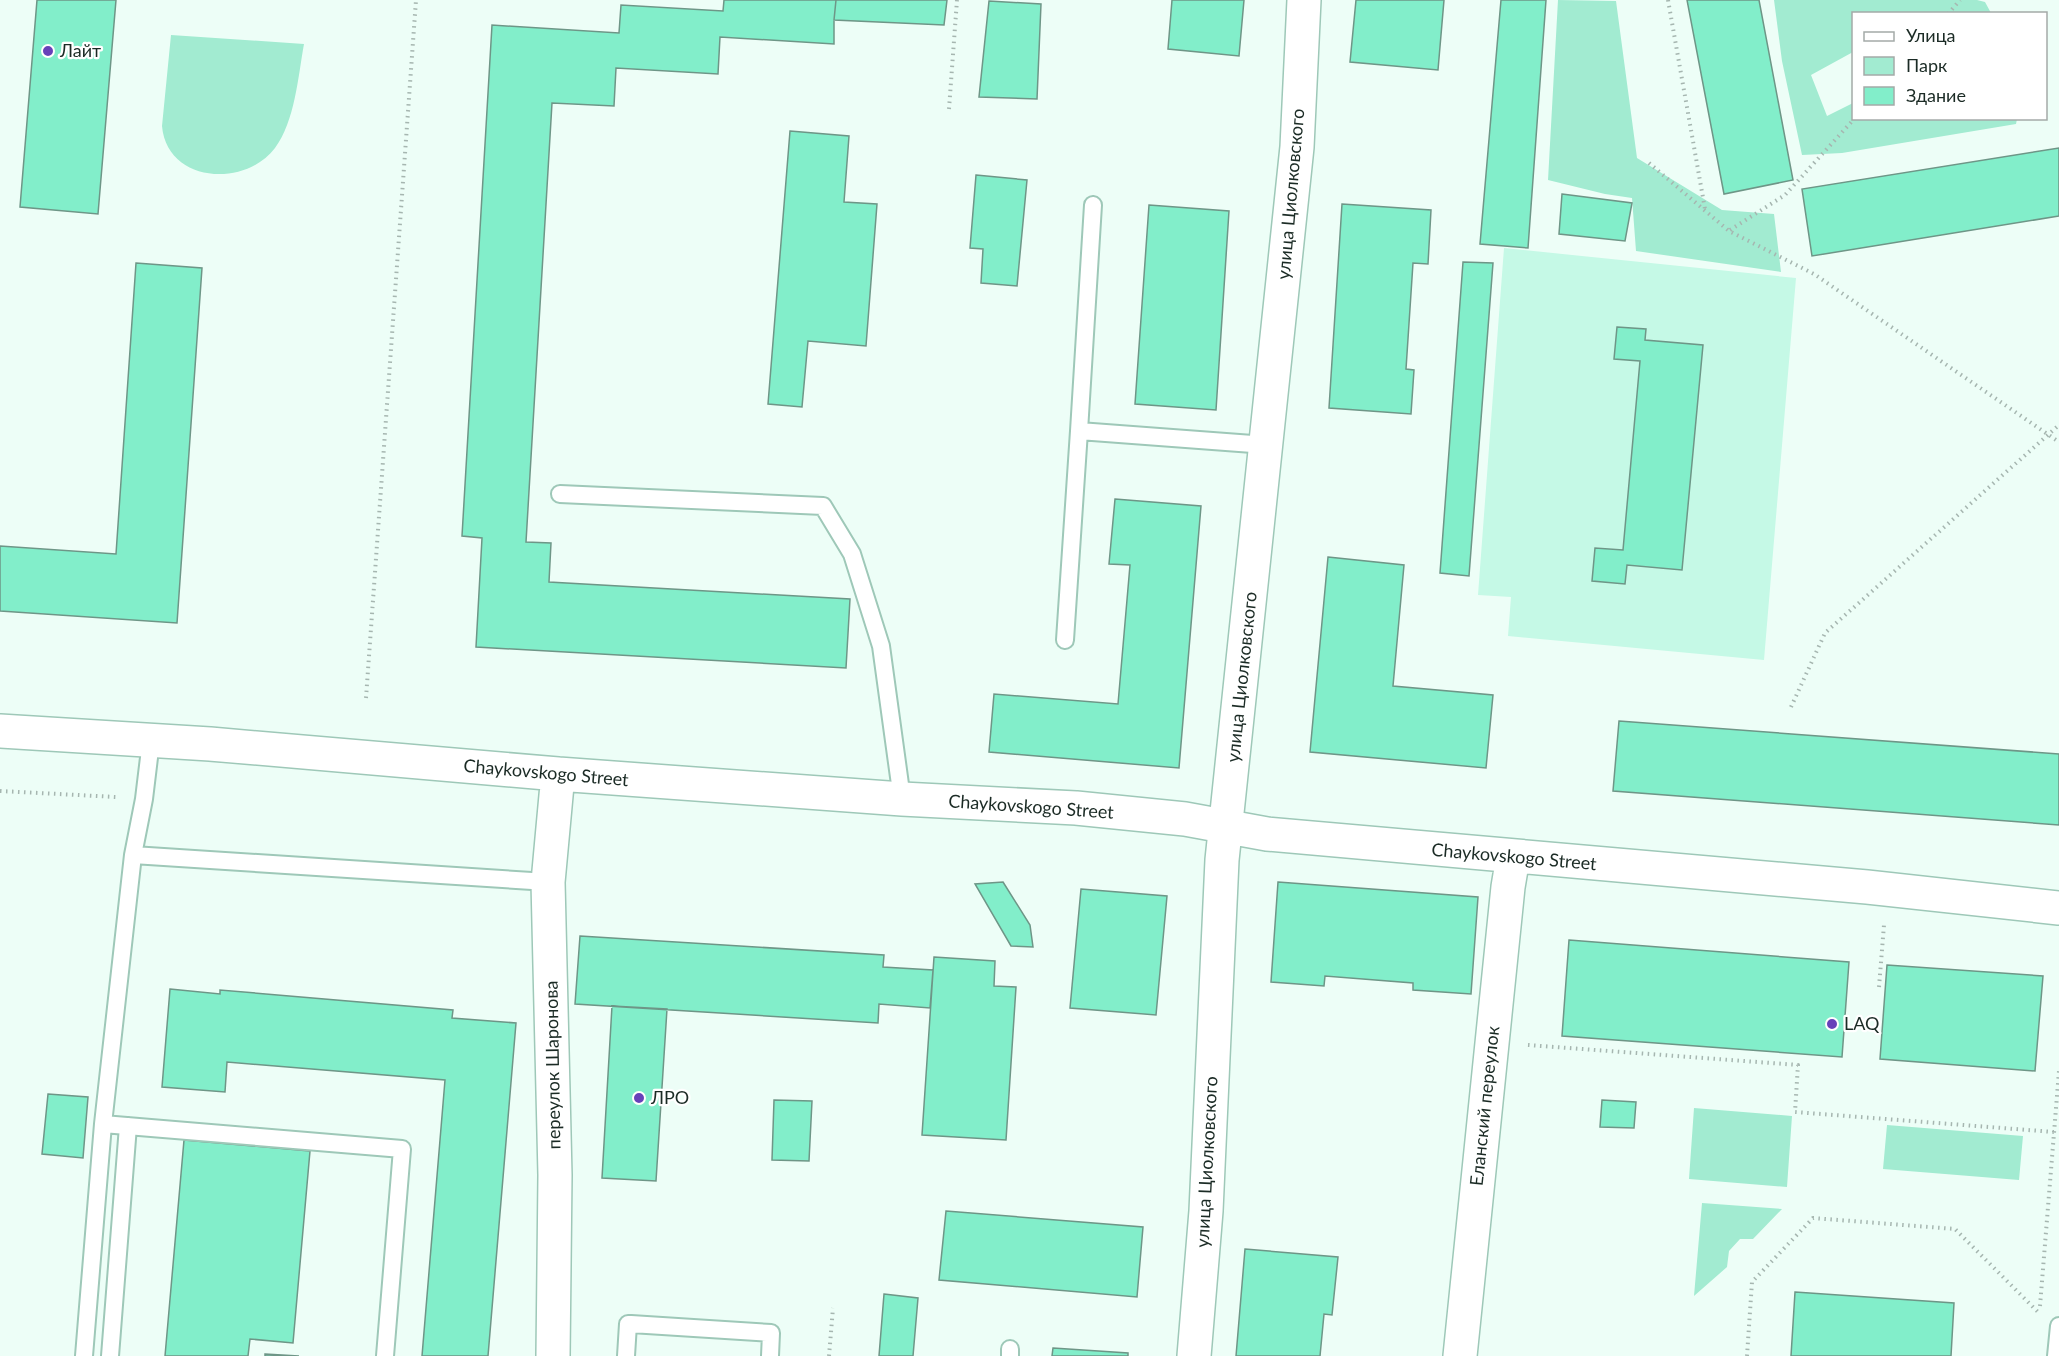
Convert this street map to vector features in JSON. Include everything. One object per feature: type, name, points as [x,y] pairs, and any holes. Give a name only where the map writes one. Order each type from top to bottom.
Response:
[{"type":"street","name":"улица Циолковского","points":[[1194,1356],[1206,1211],[1222,860],[1297,147],[1304,0]]},
{"type":"street","name":"Chaykovskogo Street","points":[[0,731],[210,744],[558,774],[902,799],[1076,808],[1185,819],[1267,834],[1867,886],[2059,908]]},
{"type":"street","name":"переулок Шаронова","points":[[553,1356],[555,1175],[548,882],[558,774]]},
{"type":"street","name":"Еланский переулок","points":[[1460,1356],[1508,887],[1513,857]]},
{"type":"lane","points":[[1065,639],[1093,205]]},
{"type":"lane","points":[[1079,431],[1266,445]]},
{"type":"lane","points":[[560,494],[823,506],[852,554],[881,646],[902,799]]},
{"type":"lane","points":[[84,1356],[103,1124],[133,855],[144,799],[151,741]]},
{"type":"lane","points":[[133,855],[548,882]]},
{"type":"lane","points":[[103,1124],[402,1149],[385,1356]]},
{"type":"lane","points":[[110,1356],[128,1126]]},
{"type":"lane","points":[[626,1356],[628,1324],[631,1316],[771,1333],[770,1356]]},
{"type":"lane","points":[[2056,1356],[2059,1326]]},
{"type":"path","points":[[366,698],[416,0]]},
{"type":"path","points":[[949,110],[957,0]]},
{"type":"path","points":[[1668,0],[1705,210]]},
{"type":"path","points":[[1950,12],[1960,0]]},
{"type":"path","points":[[1729,231],[1785,195],[1853,120]]},
{"type":"path","points":[[1649,163],[1729,231],[1814,274],[2059,442]]},
{"type":"path","points":[[1791,707],[1825,633],[2059,425]]},
{"type":"path","points":[[0,791],[144,799]]},
{"type":"path","points":[[1879,987],[1885,916]]},
{"type":"path","points":[[1492,1041],[1798,1065],[1794,1112],[2054,1132]]},
{"type":"path","points":[[1747,1356],[1752,1282],[1813,1218],[1955,1229],[2040,1313],[2059,1071]]},
{"type":"path","points":[[829,1356],[833,1308]]},
{"type":"shaded area","points":[[1504,248],[1796,278],[1764,660],[1508,636],[1511,597],[1478,595]]},
{"type":"green space","points":[[1558,0],[1616,1],[1637,158],[1722,210],[1774,214],[1781,272],[1636,251],[1632,198],[1548,180]]},
{"type":"green space","points":[[1774,0],[1977,0],[1985,2],[1990,12],[1852,12],[1852,53],[1811,75],[1827,116],[1852,104],[1852,120],[2017,120],[2016,124],[1842,153],[1802,155],[1782,61]]},
{"type":"green space","points":[[171,35],[304,44],[295,98],[287,125],[275,148],[262,161],[227,174],[209,173],[192,169],[178,159],[167,145],[162,126]]},
{"type":"green space","points":[[1694,1108],[1792,1116],[1787,1187],[1689,1179]]},
{"type":"green space","points":[[1887,1125],[2023,1136],[2019,1180],[1883,1169]]},
{"type":"green space","points":[[1702,1203],[1782,1209],[1753,1239],[1740,1239],[1729,1251],[1727,1267],[1694,1296]]},
{"type":"building","points":[[37,0],[116,0],[98,214],[20,207]]},
{"type":"building","points":[[724,0],[836,0],[834,44],[720,37],[718,74],[616,68],[614,106],[552,103],[526,542],[551,543],[549,582],[850,599],[846,668],[476,647],[482,538],[462,536],[492,25],[619,33],[621,5],[723,11]]},
{"type":"building","points":[[836,0],[947,0],[944,25],[834,20]]},
{"type":"building","points":[[1172,0],[1244,0],[1239,56],[1168,49]]},
{"type":"building","points":[[1356,0],[1444,0],[1438,70],[1350,62]]},
{"type":"building","points":[[1501,0],[1546,0],[1528,248],[1480,244]]},
{"type":"building","points":[[1687,0],[1759,0],[1793,180],[1724,194]]},
{"type":"building","points":[[989,1],[1041,4],[1037,99],[979,97]]},
{"type":"building","points":[[790,131],[849,136],[844,202],[877,204],[866,346],[808,341],[802,407],[768,404]]},
{"type":"building","points":[[2059,148],[2059,216],[1812,256],[1802,189]]},
{"type":"building","points":[[976,175],[1027,180],[1017,286],[981,283],[983,249],[970,248]]},
{"type":"building","points":[[1562,194],[1632,203],[1625,241],[1559,234]]},
{"type":"building","points":[[1342,204],[1431,210],[1428,264],[1413,263],[1406,369],[1414,370],[1411,414],[1329,408]]},
{"type":"building","points":[[1149,205],[1229,211],[1216,410],[1135,404]]},
{"type":"building","points":[[1463,262],[1493,263],[1469,576],[1440,573]]},
{"type":"building","points":[[136,263],[202,268],[177,623],[0,611],[0,546],[116,554]]},
{"type":"building","points":[[1617,327],[1646,329],[1645,340],[1703,345],[1682,570],[1627,565],[1625,584],[1592,581],[1595,548],[1623,550],[1640,361],[1614,359]]},
{"type":"building","points":[[1115,499],[1201,506],[1179,768],[989,752],[994,694],[1118,704],[1130,565],[1109,564]]},
{"type":"building","points":[[1328,557],[1404,565],[1393,686],[1493,695],[1486,768],[1310,752]]},
{"type":"building","points":[[1619,721],[2059,754],[2059,825],[1613,791]]},
{"type":"building","points":[[1003,882],[1030,925],[1033,947],[1011,946],[975,884]]},
{"type":"building","points":[[1278,882],[1478,897],[1471,994],[1413,990],[1413,983],[1325,976],[1324,986],[1271,982]]},
{"type":"building","points":[[1081,889],[1167,896],[1156,1015],[1070,1008]]},
{"type":"building","points":[[580,936],[884,955],[883,967],[933,970],[930,1008],[879,1004],[878,1023],[575,1004]]},
{"type":"building","points":[[1569,940],[1849,962],[1842,1057],[1562,1036]]},
{"type":"building","points":[[934,957],[995,961],[994,986],[1016,987],[1006,1140],[922,1135]]},
{"type":"building","points":[[1887,965],[2043,976],[2035,1071],[1880,1059]]},
{"type":"building","points":[[170,989],[220,994],[220,990],[453,1010],[452,1018],[516,1023],[488,1356],[422,1356],[445,1080],[227,1062],[225,1092],[162,1087]]},
{"type":"building","points":[[612,1006],[667,1009],[656,1181],[602,1178]]},
{"type":"building","points":[[48,1094],[88,1097],[83,1158],[42,1154]]},
{"type":"building","points":[[774,1100],[812,1101],[809,1161],[772,1160]]},
{"type":"building","points":[[1602,1100],[1636,1102],[1634,1128],[1600,1127]]},
{"type":"building","points":[[184,1140],[310,1151],[293,1343],[250,1339],[248,1356],[165,1356]]},
{"type":"building","points":[[946,1211],[1143,1227],[1137,1297],[939,1280]]},
{"type":"building","points":[[1245,1249],[1338,1257],[1332,1315],[1324,1314],[1320,1356],[1236,1356]]},
{"type":"building","points":[[1795,1292],[1954,1303],[1951,1356],[1791,1356]]},
{"type":"building","points":[[884,1294],[918,1298],[913,1356],[879,1356]]},
{"type":"building","points":[[1053,1348],[1128,1353],[1128,1356],[1052,1356]]},
{"type":"building","points":[[265,1354],[299,1356],[265,1356]]},
{"type":"place","name":"Лайт","points":[[48,51]]},
{"type":"place","name":"LAQ","points":[[1832,1024]]},
{"type":"place","name":"ЛРО","points":[[639,1098]]}]
